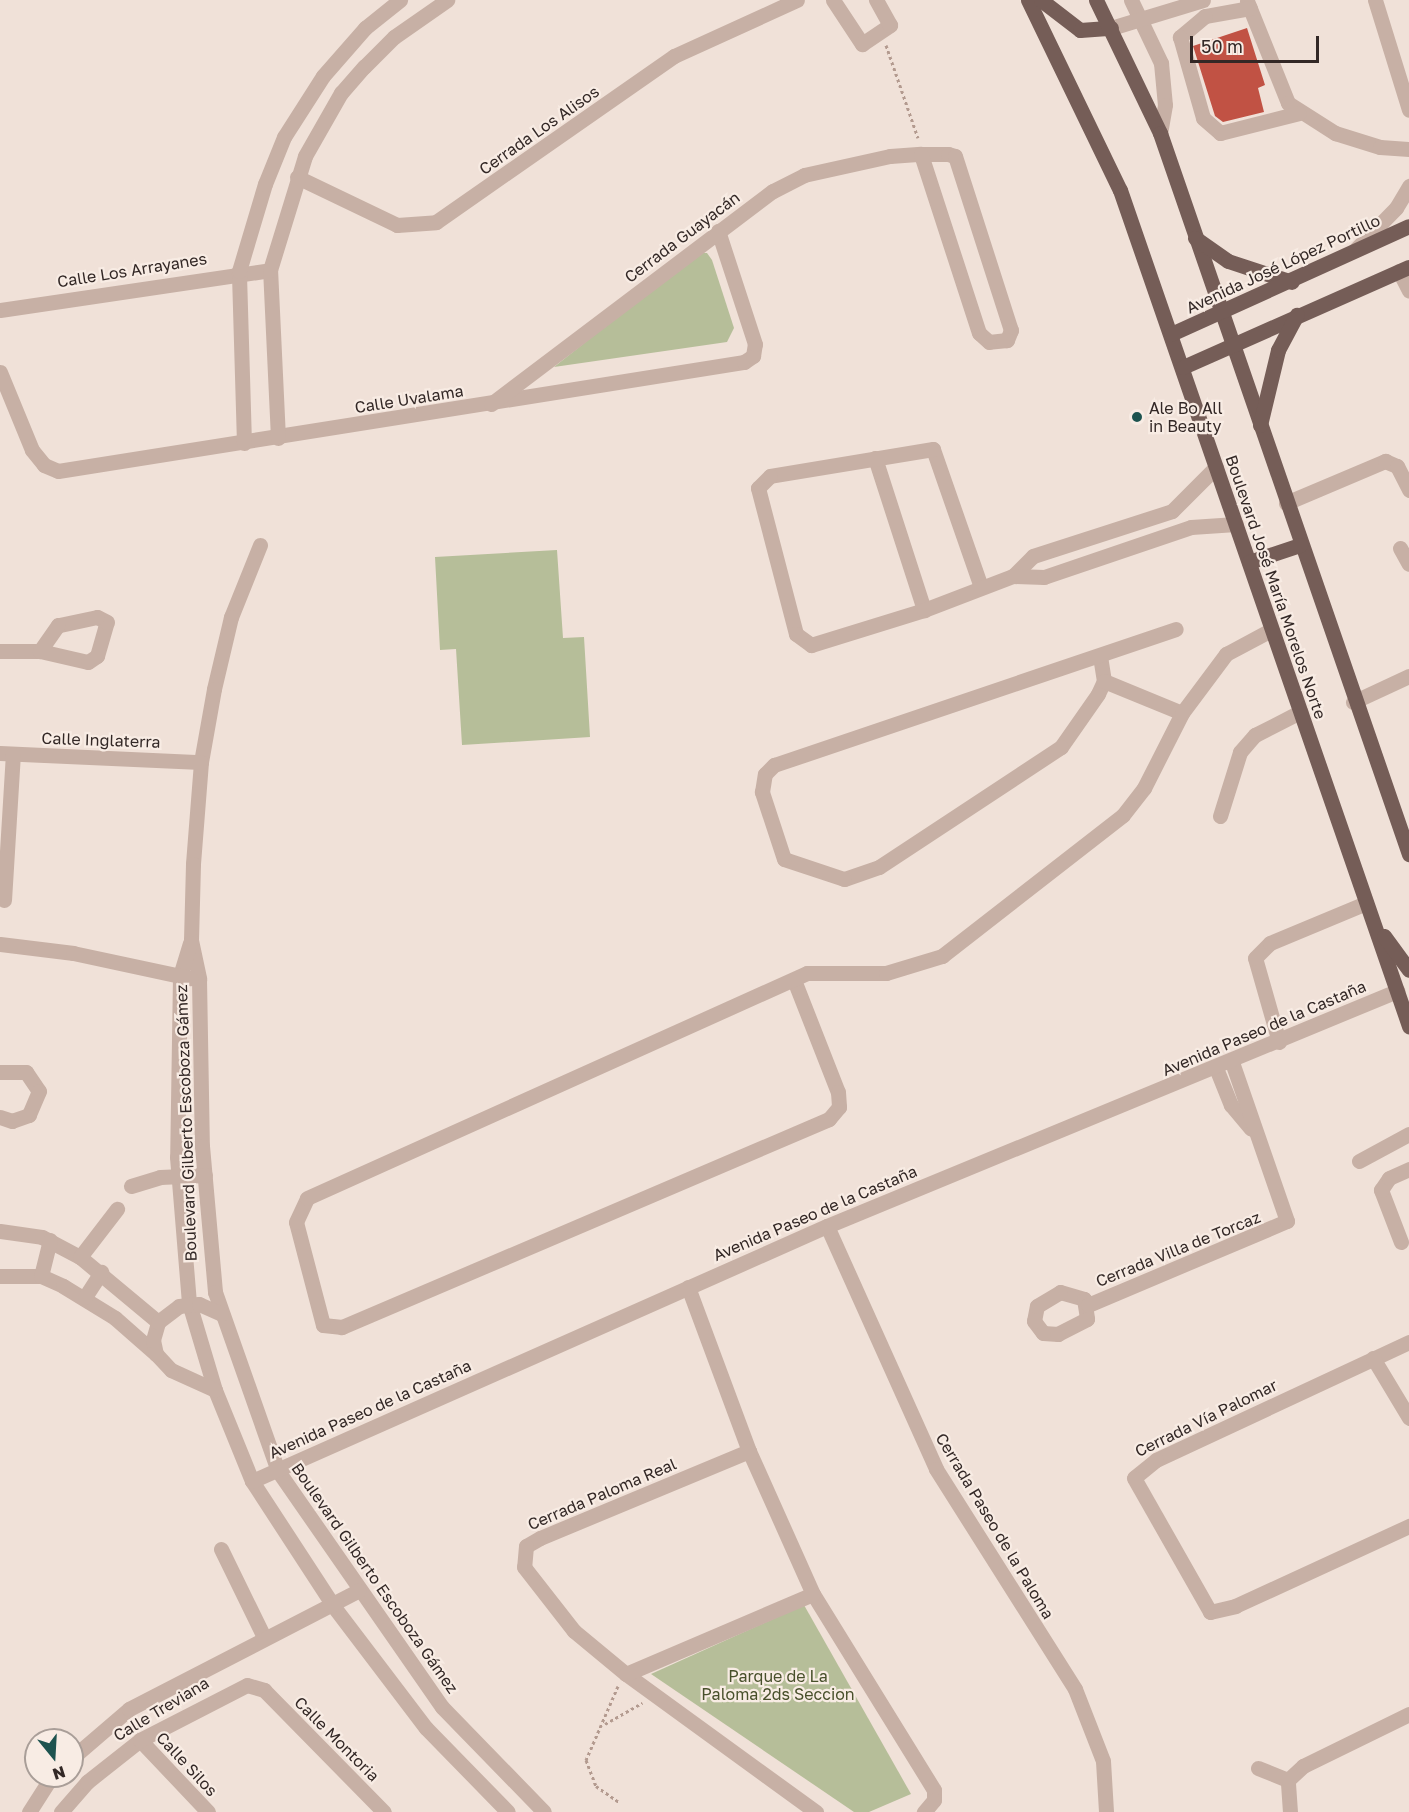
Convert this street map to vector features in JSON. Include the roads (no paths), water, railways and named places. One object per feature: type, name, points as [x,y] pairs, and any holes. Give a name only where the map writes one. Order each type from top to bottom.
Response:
[{"type":"main road","name":"Boulevard José María Morelos Norte","points":[[1028,0],[1097,137],[1171,334],[1409,1026]]},
{"type":"main road","points":[[1041,0],[1080,30],[1111,28]]},
{"type":"main road","points":[[1096,0],[1160,133],[1194,236],[1223,312],[1259,428],[1353,702],[1409,854]]},
{"type":"main road","name":"Avenida José López Portillo","points":[[1171,334],[1292,282],[1409,226]]},
{"type":"main road","points":[[1194,236],[1228,261],[1292,282]]},
{"type":"main road","points":[[1183,367],[1404,269]]},
{"type":"main road","points":[[1259,428],[1278,350],[1297,315]]},
{"type":"main road","points":[[1249,562],[1300,545]]},
{"type":"main road","points":[[1368,910],[1409,970]]},
{"type":"main road","points":[[1397,992],[1409,976]]},
{"type":"street","points":[[244,443],[239,271],[265,184],[302,105],[347,47],[400,0]]},
{"type":"street","points":[[278,438],[270,270],[297,177],[341,93],[394,37],[447,0]]},
{"type":"street","name":"Cerrada Los Alisos","points":[[297,177],[397,225],[436,222],[674,57],[797,0]]},
{"type":"street","points":[[833,0],[862,44],[882,35],[891,25],[876,0]]},
{"type":"street","points":[[1131,0],[1161,63],[1165,105],[1160,133]]},
{"type":"street","points":[[1111,28],[1203,0]]},
{"type":"street","points":[[1375,0],[1409,111]]},
{"type":"street","points":[[1299,113],[1220,133],[1203,118],[1180,37],[1204,16],[1249,4],[1278,90],[1299,113],[1335,133],[1380,147],[1409,149]]},
{"type":"street","name":"Cerrada Guayacán","points":[[491,404],[718,231],[804,175],[921,154],[948,154],[958,160],[1011,330],[1007,340],[989,342],[979,333],[921,154]]},
{"type":"street","points":[[1355,250],[1396,208],[1409,186]]},
{"type":"street","name":"Calle Uvalama","points":[[0,372],[32,450],[52,470],[278,438],[748,360],[754,344],[718,231]]},
{"type":"street","points":[[1404,269],[1409,291]]},
{"type":"street","name":"Calle Los Arrayanes","points":[[0,310],[239,271],[270,270]]},
{"type":"street","points":[[981,588],[933,449],[770,476],[758,488],[796,634],[819,645],[924,610],[1013,576],[1044,577],[1191,526],[1236,524]]},
{"type":"street","points":[[875,458],[924,610]]},
{"type":"street","points":[[1286,503],[1385,461],[1397,466],[1409,490]]},
{"type":"street","points":[[1013,576],[1033,556],[1172,511],[1216,467]]},
{"type":"street","points":[[1118,529],[1126,550]]},
{"type":"street","name":"Boulevard Gilberto Escoboza Gámez","points":[[260,545],[231,617],[201,762],[191,940],[180,976],[179,1176],[189,1303],[215,1390],[252,1480],[334,1607],[426,1728],[508,1812]]},
{"type":"street","points":[[1400,548],[1409,564]]},
{"type":"street","points":[[1100,656],[1104,681],[1061,747],[879,867],[844,879],[784,859],[762,792],[765,774],[774,765],[1176,629]]},
{"type":"street","points":[[794,980],[838,1092],[839,1107],[829,1119],[342,1327],[323,1325],[296,1222],[307,1198],[794,980],[824,969],[910,970],[942,956],[1123,815],[1144,788],[1179,718],[1226,654],[1271,630]]},
{"type":"street","points":[[0,651],[40,651]]},
{"type":"street","points":[[1353,702],[1409,676]]},
{"type":"street","points":[[1104,681],[1179,718]]},
{"type":"street","points":[[1220,816],[1240,752],[1255,735],[1300,712]]},
{"type":"street","points":[[4,900],[6,753]]},
{"type":"street","name":"Calle Inglaterra","points":[[6,753],[201,762]]},
{"type":"street","points":[[1279,1042],[1255,973],[1260,950],[1368,910]]},
{"type":"street","name":"Boulevard Gilberto Escoboza Gámez","points":[[191,940],[199,979],[205,1175],[211,1271],[221,1314],[278,1471],[358,1591],[442,1707],[544,1812]]},
{"type":"street","points":[[0,944],[73,953],[199,979]]},
{"type":"street","name":"Avenida Paseo de la Castaña","points":[[252,1480],[278,1471],[827,1226],[1232,1062],[1397,992]]},
{"type":"street","name":"Cerrada Villa de Torcaz","points":[[1088,1305],[1287,1221],[1251,1128],[1232,1062]]},
{"type":"street","name":"Cerrada Villa de Torcaz","points":[[1216,1068],[1231,1105],[1251,1128]]},
{"type":"street","points":[[0,1072],[26,1072],[39,1091],[29,1115],[12,1121],[0,1117]]},
{"type":"street","points":[[1359,1161],[1409,1134]]},
{"type":"street","points":[[1401,1242],[1381,1190],[1389,1178],[1409,1169]]},
{"type":"street","points":[[131,1186],[179,1176],[205,1175]]},
{"type":"street","points":[[80,1257],[117,1209]]},
{"type":"street","name":"Cerrada Paseo de la Paloma","points":[[827,1226],[936,1469],[1075,1689],[1103,1761],[1106,1812]]},
{"type":"street","points":[[0,1231],[50,1240],[80,1257],[101,1272],[158,1322]]},
{"type":"street","points":[[40,1276],[50,1240]]},
{"type":"street","points":[[85,1297],[101,1272]]},
{"type":"street","points":[[0,1276],[40,1276],[85,1297],[156,1354],[171,1370],[215,1390]]},
{"type":"street","points":[[688,1287],[749,1451],[813,1594],[934,1790],[934,1800],[924,1812]]},
{"type":"street","points":[[156,1354],[153,1340],[158,1322],[189,1303],[221,1314]]},
{"type":"street","name":"Cerrada Vía Palomar","points":[[1409,1342],[1156,1460],[1134,1478],[1210,1612],[1235,1606],[1409,1526]]},
{"type":"street","points":[[1373,1358],[1409,1418]]},
{"type":"street","name":"Cerrada Paloma Real","points":[[749,1451],[526,1546],[524,1567],[540,1594],[626,1674],[816,1812]]},
{"type":"street","points":[[221,1549],[264,1637]]},
{"type":"street","points":[[84,1748],[129,1709],[264,1637],[334,1607],[358,1591]]},
{"type":"street","points":[[626,1674],[813,1594]]},
{"type":"street","name":"Calle Treviana","points":[[61,1812],[87,1782],[140,1740],[237,1687],[264,1690]]},
{"type":"street","name":"Calle Montoria","points":[[264,1690],[384,1812]]},
{"type":"street","points":[[1288,1780],[1303,1766],[1409,1714]]},
{"type":"street","name":"Calle Silos","points":[[140,1740],[208,1812]]},
{"type":"street","points":[[1258,1768],[1288,1780]]},
{"type":"street","points":[[1288,1780],[1290,1812]]},
{"type":"street","points":[[29,1812],[44,1788]]},
{"type":"place","name":"Ale Bo All in Beauty","points":[[1137,417]]},
{"type":"park label","name":"Parque de La Paloma 2ds Seccion","points":[[778,1685]]}]
